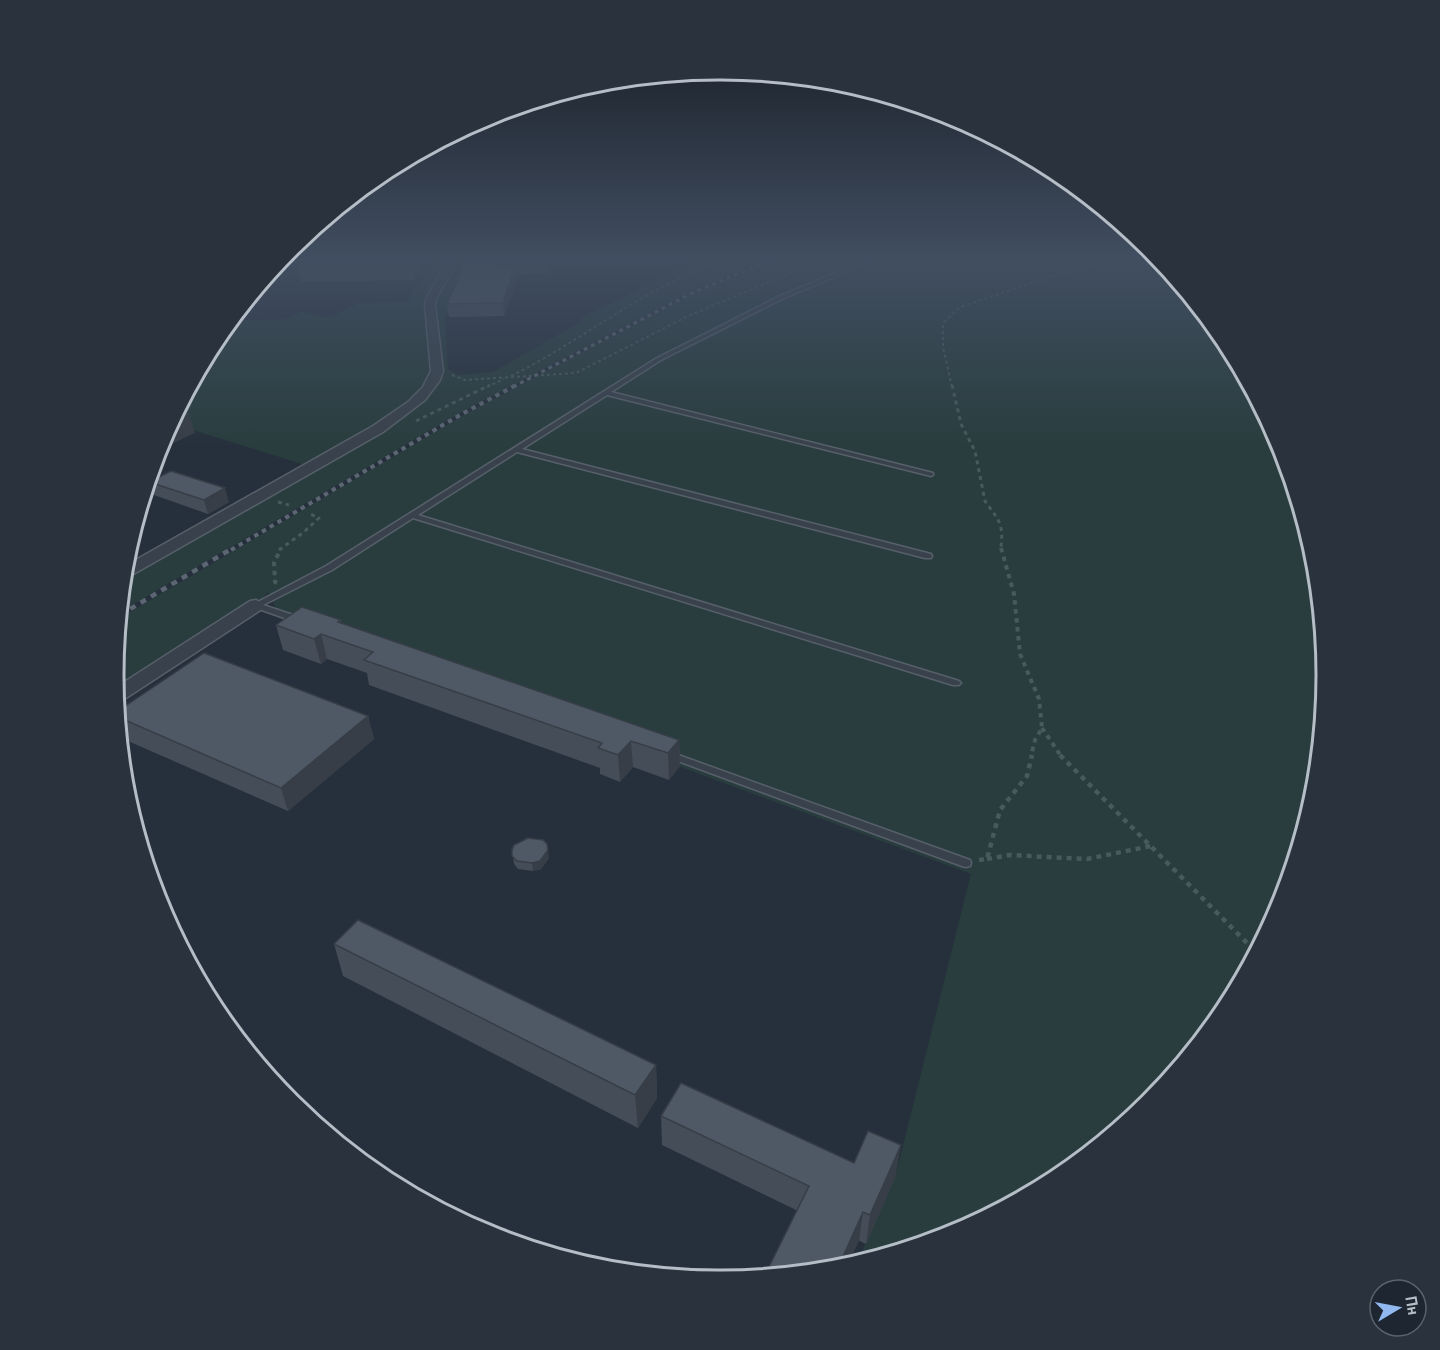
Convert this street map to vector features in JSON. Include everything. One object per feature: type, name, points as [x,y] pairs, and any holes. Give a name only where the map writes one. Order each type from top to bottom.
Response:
[{"type":"street","points":[[135,567],[378,429],[415,402],[424,393],[438,370],[432,321]]},
{"type":"street","points":[[125,690],[256,605]]},
{"type":"lane","points":[[256,605],[329,568],[609,393],[659,359],[734,321]]},
{"type":"lane","points":[[609,393],[931,474]]},
{"type":"lane","points":[[518,450],[928,556]]},
{"type":"lane","points":[[414,516],[956,682]]},
{"type":"lane","points":[[256,605],[312,625]]},
{"type":"lane","points":[[661,752],[966,862]]},
{"type":"path","points":[[414,421],[507,378],[564,348],[605,321]]},
{"type":"path","points":[[438,370],[447,371],[462,381],[576,373],[680,321]]},
{"type":"path","points":[[945,321],[943,323],[944,347],[961,424],[975,451],[985,501],[998,519],[1002,532],[1001,550],[1014,594],[1020,654],[1039,699],[1042,728],[1059,754],[1079,776],[1250,946]]},
{"type":"path","points":[[288,588],[275,582],[273,568],[276,551],[284,543],[303,533],[319,518],[308,513]]},
{"type":"path","points":[[987,859],[1000,810],[1027,776],[1035,740],[1042,728]]},
{"type":"path","points":[[966,862],[1010,855],[1087,859],[1151,846]]},
{"type":"green space","points":[[242,321],[427,321],[432,370],[419,393],[397,412],[308,466],[180,426],[204,377]]},
{"type":"green space","points":[[435,321],[445,321],[448,369],[458,375],[493,372],[582,321],[635,321],[458,414],[129,607],[134,571],[378,432],[437,378]]},
{"type":"green space","points":[[640,321],[1198,321],[1236,377],[1254,412],[1284,484],[1295,521],[1304,559],[1314,636],[1316,675],[1310,753],[1304,791],[1284,866],[1270,903],[1236,973],[1215,1006],[1168,1068],[1113,1123],[1051,1170],[1018,1191],[948,1225],[911,1239],[861,1253],[896,1174],[971,874],[282,620],[268,592],[249,608],[226,615],[124,680],[128,613],[462,416]]},
{"type":"building","points":[[171,471],[225,488],[204,500],[156,484],[159,477]]},
{"type":"building","points":[[302,607],[341,620],[338,622],[679,740],[668,753],[631,741],[618,755],[598,748],[602,743],[364,660],[373,652],[321,634],[314,639],[276,625]]},
{"type":"building","points":[[204,653],[368,716],[281,788],[127,721],[126,706]]},
{"type":"building","points":[[528,838],[543,840],[547,844],[548,850],[540,861],[532,863],[517,861],[512,856],[514,845]]},
{"type":"building","points":[[358,920],[656,1065],[635,1095],[334,944]]},
{"type":"building","points":[[681,1083],[854,1163],[868,1131],[901,1145],[870,1215],[863,1212],[843,1257],[768,1268],[809,1186],[661,1116]]},
{"type":"railway","points":[[513,387],[639,321]]},
{"type":"railway","points":[[231,550],[460,415],[516,385]]},
{"type":"railway","points":[[129,610],[233,548]]}]
